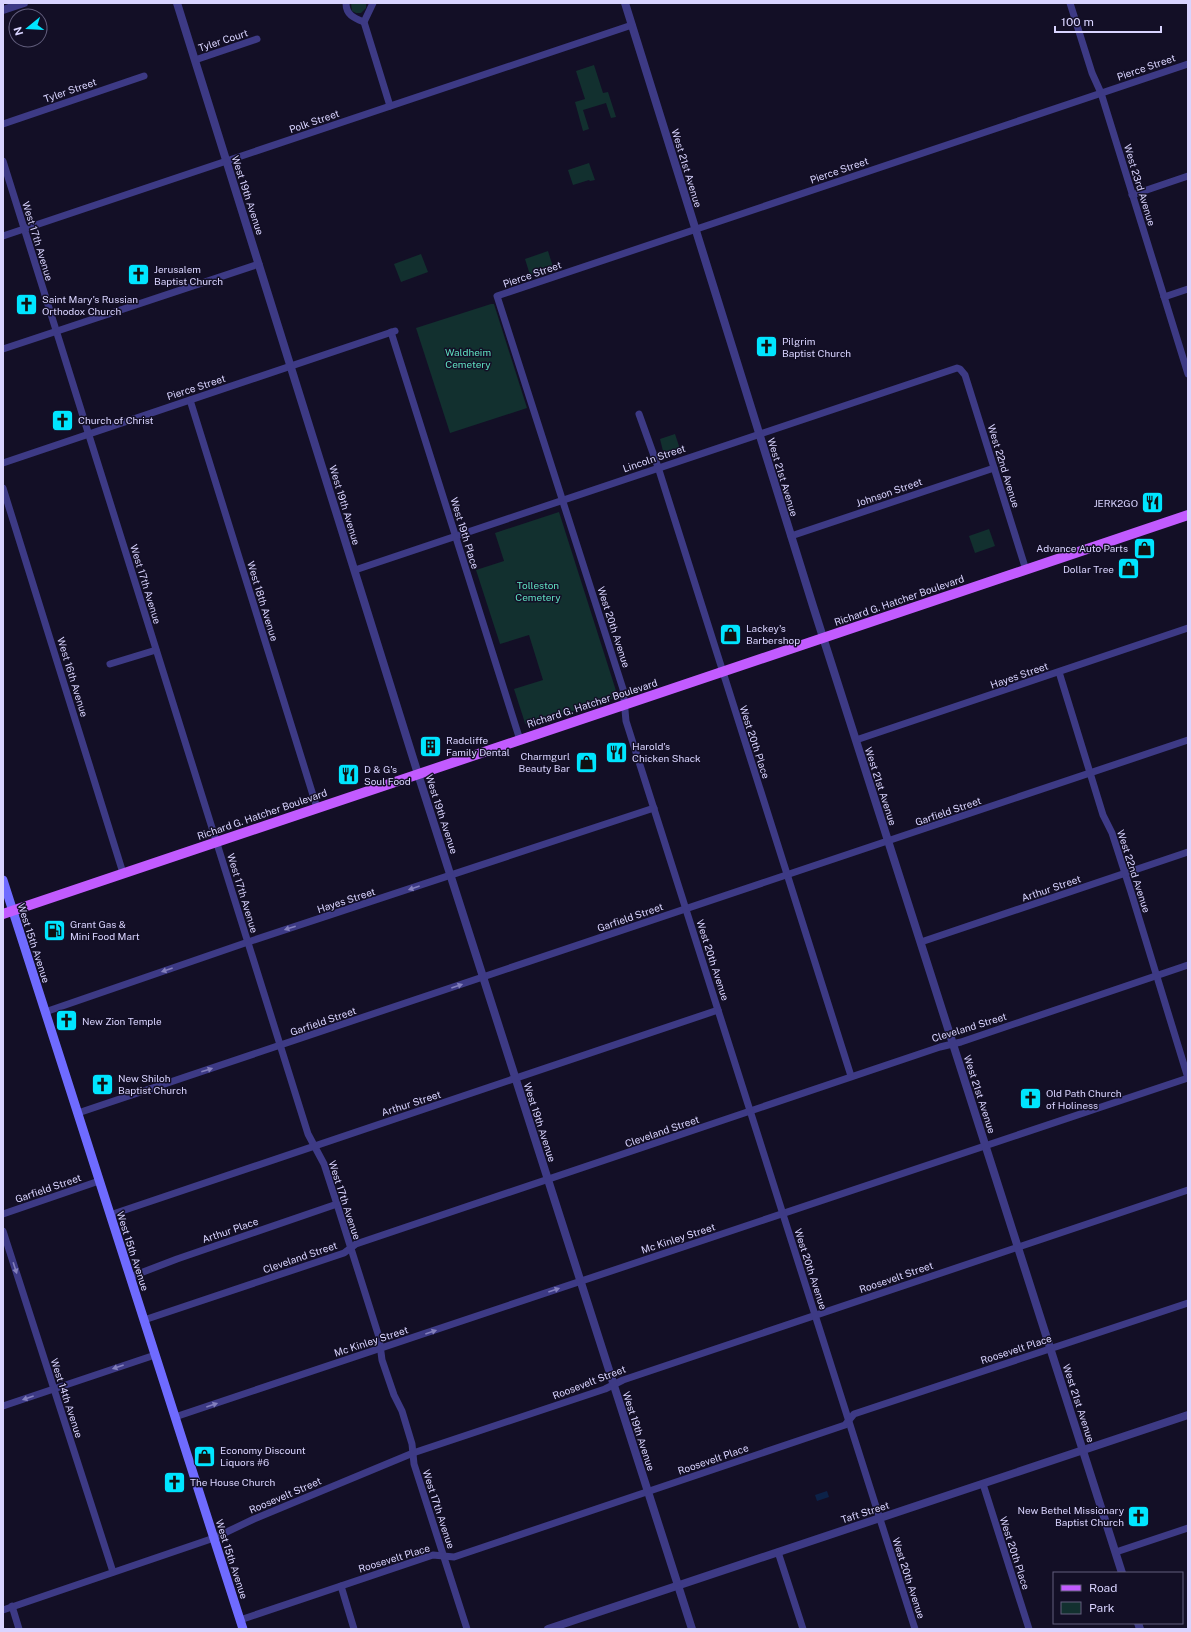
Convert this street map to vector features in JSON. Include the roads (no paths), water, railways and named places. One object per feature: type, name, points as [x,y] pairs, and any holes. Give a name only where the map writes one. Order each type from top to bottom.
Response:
[{"type":"main road","name":"Richard G. Hatcher Boulevard","points":[[8,912],[1188,515]]},
{"type":"main road","name":"West 15th Avenue","points":[[3,880],[8,912],[45,1012],[243,1629]]},
{"type":"street","points":[[3,10],[24,3]]},
{"type":"street","name":"West 19th Avenue","points":[[177,3],[418,774],[692,1629]]},
{"type":"street","points":[[346,3],[346,8],[350,16],[364,22]]},
{"type":"street","points":[[373,3],[364,22],[390,106]]},
{"type":"street","name":"West 21st Avenue","points":[[624,3],[888,842],[1084,1450],[1122,1572]]},
{"type":"street","name":"West 23rd Avenue","points":[[1070,3],[1092,73],[1101,93],[1188,374]]},
{"type":"street","name":"Polk Street","points":[[3,236],[632,25]]},
{"type":"street","name":"Tyler Court","points":[[195,60],[257,39]]},
{"type":"street","name":"Pierce Street","points":[[497,296],[1188,64]]},
{"type":"street","name":"Tyler Street","points":[[3,124],[144,76]]},
{"type":"street","name":"West 17th Avenue","points":[[3,161],[308,1134],[324,1164],[351,1248],[379,1338],[382,1360],[402,1411],[412,1444],[414,1464],[467,1629]]},
{"type":"street","points":[[1132,195],[1188,176]]},
{"type":"street","points":[[3,350],[259,264]]},
{"type":"street","points":[[1164,297],[1188,289]]},
{"type":"street","name":"West 20th Avenue","points":[[497,296],[623,689],[626,721],[915,1629]]},
{"type":"street","name":"Pierce Street","points":[[3,463],[393,331]]},
{"type":"street","name":"West 19th Place","points":[[393,331],[455,536],[520,740]]},
{"type":"street","name":"Lincoln Street","points":[[355,570],[952,369],[960,369]]},
{"type":"street","name":"West 22nd Avenue","points":[[960,369],[965,375],[1026,570]]},
{"type":"street","name":"West 18th Avenue","points":[[190,400],[317,808]]},
{"type":"street","name":"West 20th Place","points":[[639,414],[658,467],[851,1076]]},
{"type":"street","name":"Johnson Street","points":[[791,536],[994,468]]},
{"type":"street","name":"West 16th Avenue","points":[[3,488],[124,873]]},
{"type":"street","name":"Hayes Street","points":[[856,740],[1188,628]]},
{"type":"street","points":[[110,664],[156,650]]},
{"type":"street","name":"West 22nd Avenue","points":[[1059,672],[1103,815],[1112,833],[1188,1078]]},
{"type":"street","name":"Garfield Street","points":[[78,1113],[1188,740]]},
{"type":"street","name":"Hayes Street","points":[[45,1012],[248,942],[654,808]]},
{"type":"street","name":"Arthur Street","points":[[921,942],[1188,852]]},
{"type":"street","name":"Cleveland Street","points":[[144,1320],[344,1253],[356,1244],[851,1076],[953,1044],[1188,965]]},
{"type":"street","name":"Arthur Street","points":[[110,1215],[718,1010]]},
{"type":"street","name":"Mc Kinley Street","points":[[175,1417],[1188,1078]]},
{"type":"street","name":"Garfield Street","points":[[3,1214],[100,1181]]},
{"type":"street","name":"Roosevelt Street","points":[[3,1610],[214,1538],[254,1519],[413,1453],[591,1394],[623,1380],[1188,1190]]},
{"type":"street","name":"Arthur Place","points":[[130,1277],[177,1259],[337,1204]]},
{"type":"street","name":"West 14th Avenue","points":[[3,1231],[113,1572]]},
{"type":"street","name":"Roosevelt Place","points":[[240,1620],[433,1555],[454,1557],[845,1425],[854,1414],[1188,1303]]},
{"type":"street","points":[[3,1406],[155,1355]]},
{"type":"street","name":"Taft Street","points":[[548,1629],[1188,1415]]},
{"type":"street","name":"West 20th Place","points":[[983,1484],[1029,1629]]},
{"type":"street","points":[[1116,1552],[1188,1528]]},
{"type":"street","points":[[778,1552],[803,1629]]},
{"type":"street","points":[[341,1586],[354,1629]]},
{"type":"street","points":[[12,1606],[20,1629]]},
{"type":"water","points":[[827,1491],[829,1497],[817,1501],[815,1495]]},
{"type":"place","name":"Jerusalem Baptist Church","points":[[139,275]]},
{"type":"place","name":"Saint Mary's Russian Orthodox Church","points":[[27,305]]},
{"type":"place","name":"Pilgrim Baptist Church","points":[[767,347]]},
{"type":"place","name":"Church of Christ","points":[[63,420]]},
{"type":"place","name":"JERK2GO","points":[[1153,503]]},
{"type":"place","name":"Advance Auto Parts","points":[[1144,548]]},
{"type":"place","name":"Dollar Tree","points":[[1129,569]]},
{"type":"place","name":"Lackey's Barbershop","points":[[730,634]]},
{"type":"place","name":"Radcliffe Family Dental","points":[[430,746]]},
{"type":"place","name":"Harold's Chicken Shack","points":[[617,752]]},
{"type":"place","name":"Charmgurl Beauty Bar","points":[[586,762]]},
{"type":"place","name":"D & G's Soul Food","points":[[349,775]]},
{"type":"place","name":"Grant Gas & Mini Food Mart","points":[[55,930]]},
{"type":"place","name":"New Zion Temple","points":[[67,1021]]},
{"type":"place","name":"New Shiloh Baptist Church","points":[[103,1084]]},
{"type":"place","name":"Old Path Church of Holiness","points":[[1030,1099]]},
{"type":"place","name":"Economy Discount Liquors #6","points":[[205,1456]]},
{"type":"place","name":"The House Church","points":[[174,1482]]},
{"type":"place","name":"New Bethel Missionary Baptist Church","points":[[1139,1516]]},
{"type":"park label","name":"Waldheim Cemetery","points":[[468,358]]},
{"type":"park label","name":"Tolleston Cemetery","points":[[538,590]]}]
